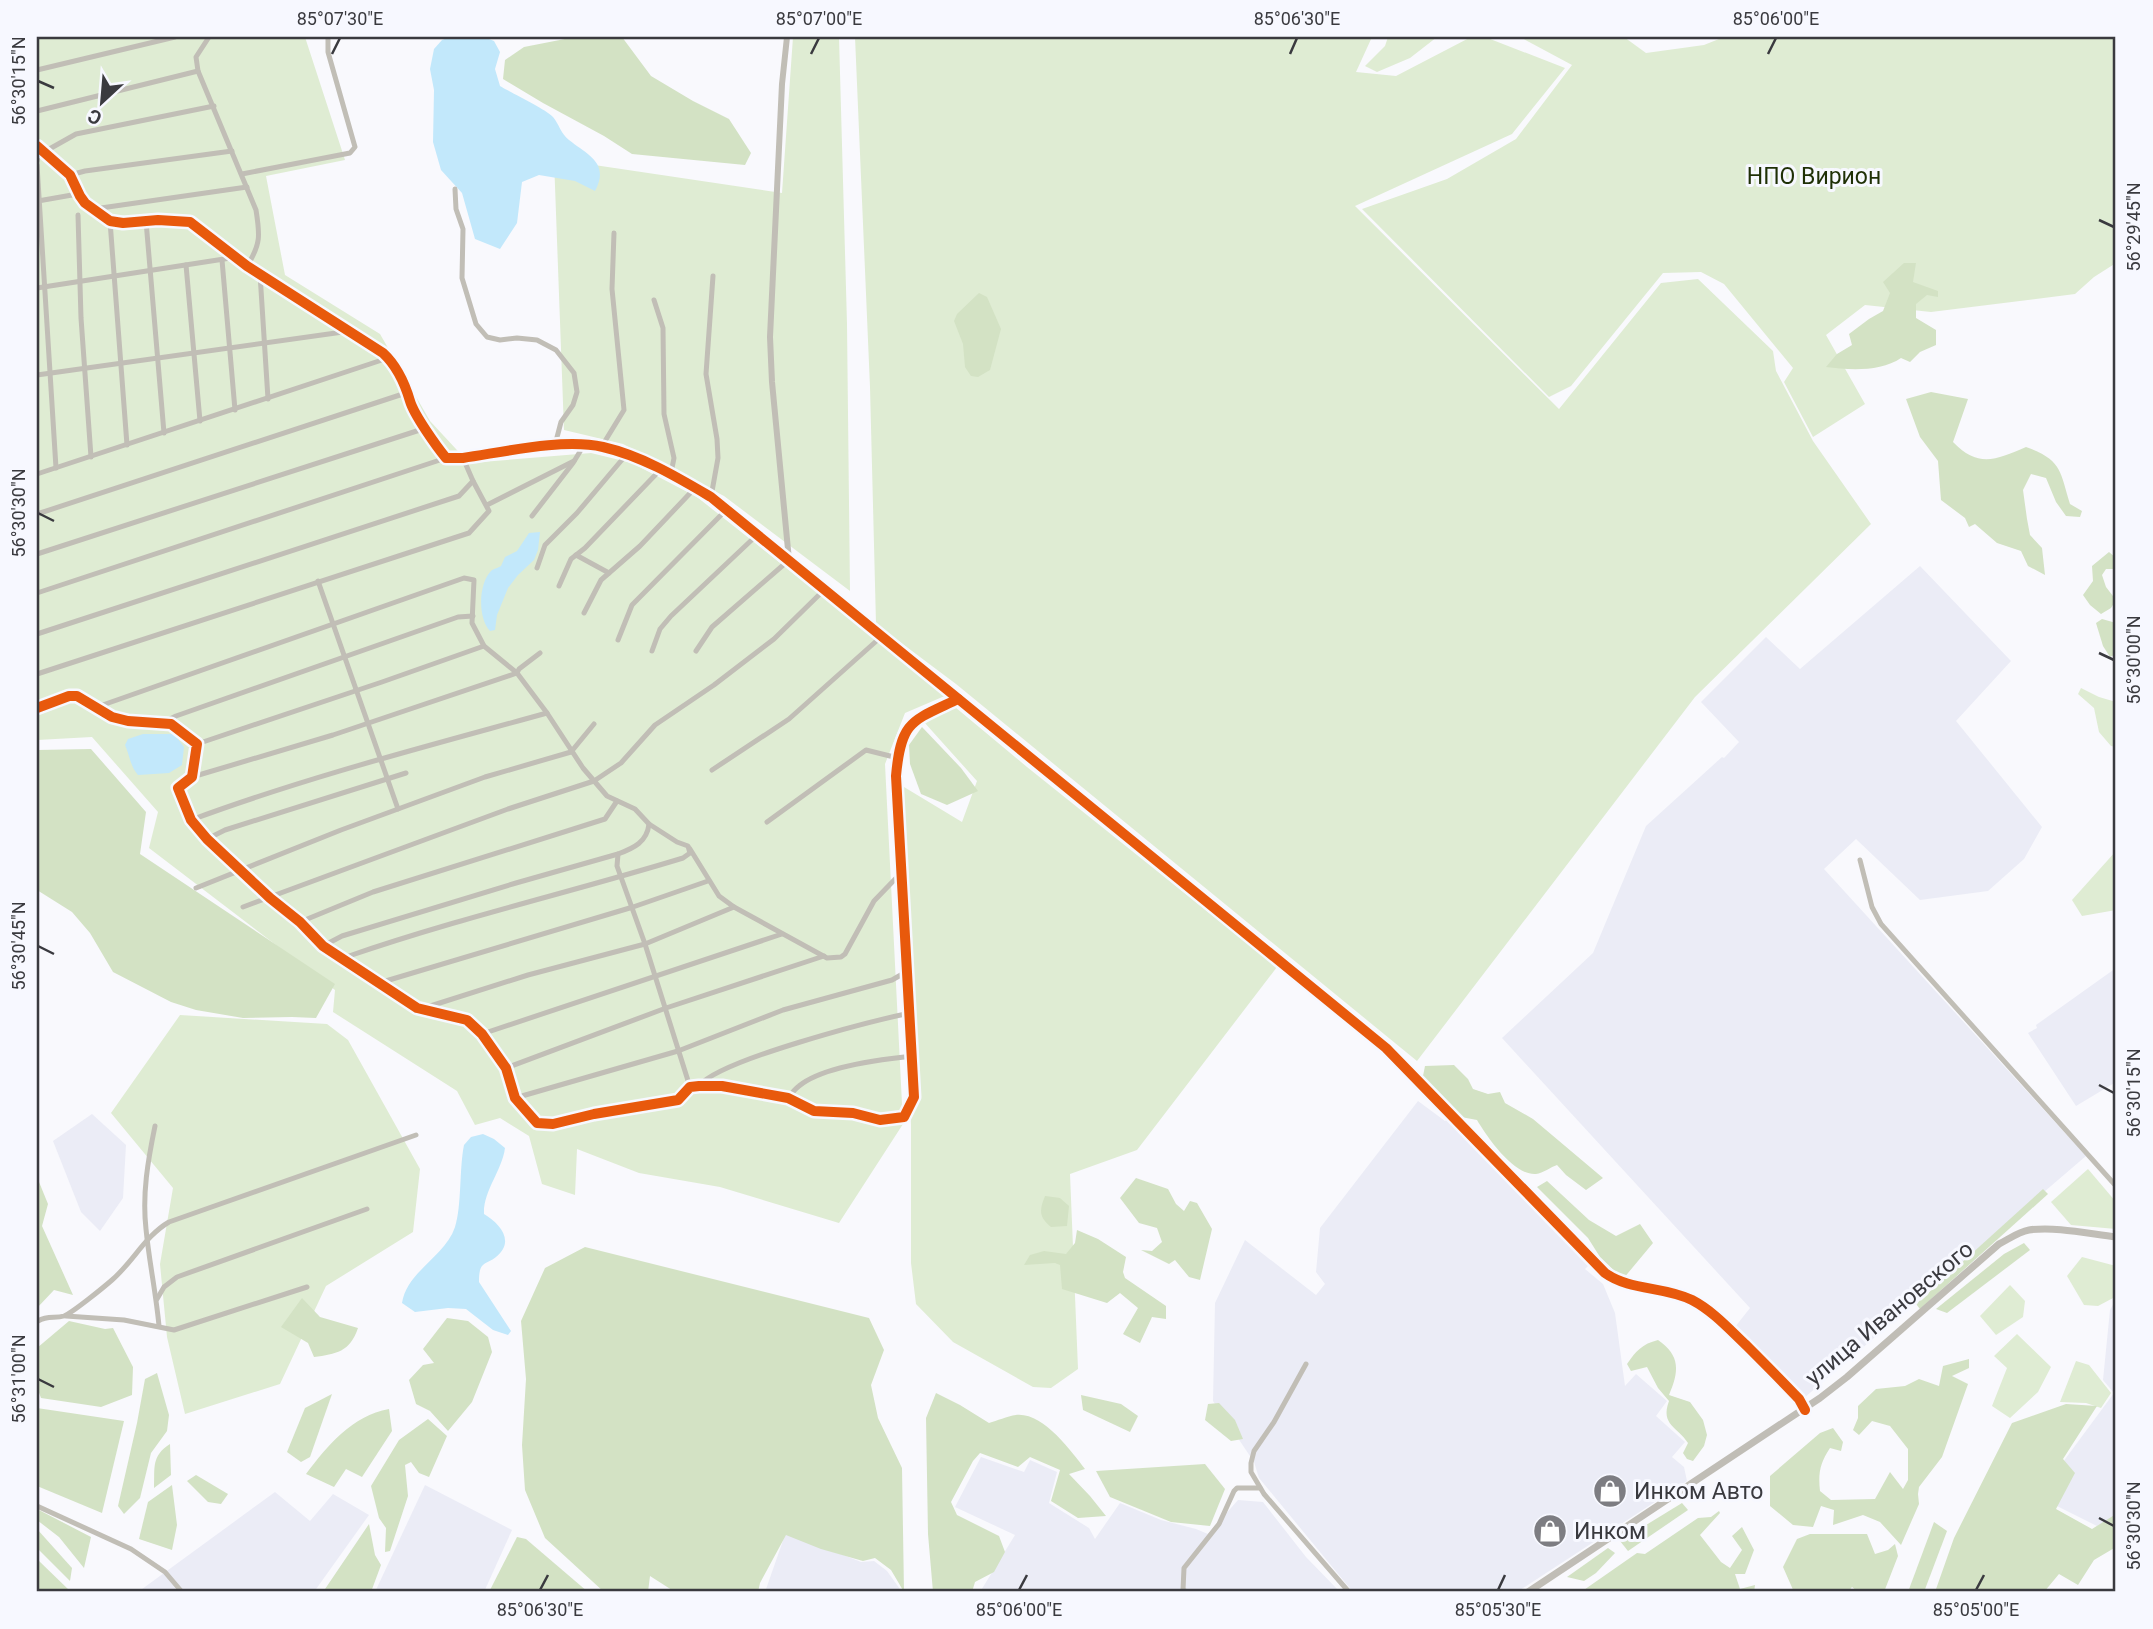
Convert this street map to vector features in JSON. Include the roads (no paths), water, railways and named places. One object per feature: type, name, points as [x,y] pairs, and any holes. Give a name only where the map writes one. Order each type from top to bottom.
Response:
[{"type":"main road","name":"улица Ивановского","points":[[1528,1592],[1805,1410],[1847,1377],[1999,1244],[2028,1230],[2047,1229],[2116,1237]]},
{"type":"street","points":[[37,70],[175,37]]},
{"type":"street","points":[[207,37],[196,57],[198,71],[256,210],[260,231],[258,248],[247,266]]},
{"type":"street","points":[[242,174],[350,153],[355,147],[328,52],[328,37]]},
{"type":"street","points":[[787,37],[782,84],[770,337],[789,560]]},
{"type":"street","points":[[37,111],[198,71]]},
{"type":"street","points":[[40,149],[76,134],[214,106]]},
{"type":"street","points":[[40,149],[37,163],[38,200],[56,468]]},
{"type":"street","points":[[40,149],[70,175],[80,197],[110,221],[190,222],[247,266],[388,358],[409,392],[410,402],[446,458]]},
{"type":"street","points":[[70,175],[232,151]]},
{"type":"street","points":[[94,209],[247,187]]},
{"type":"street","points":[[455,189],[456,209],[463,229],[462,278],[476,324],[487,337],[500,340],[537,340],[556,349],[574,373],[577,392],[573,405],[561,422],[555,445]]},
{"type":"street","points":[[38,200],[72,195],[80,197]]},
{"type":"street","points":[[78,215],[91,457]]},
{"type":"street","points":[[110,221],[127,445]]},
{"type":"street","points":[[146,221],[164,433]]},
{"type":"street","points":[[602,446],[624,410],[612,289],[614,233]]},
{"type":"street","points":[[37,288],[237,257]]},
{"type":"street","points":[[222,260],[235,410]]},
{"type":"street","points":[[186,265],[200,421]]},
{"type":"street","points":[[260,274],[268,399]]},
{"type":"street","points":[[711,497],[718,458],[706,374],[713,276]]},
{"type":"street","points":[[654,300],[663,328],[664,414],[674,458],[671,472]]},
{"type":"street","points":[[37,375],[349,331]]},
{"type":"street","points":[[37,474],[388,358]]},
{"type":"street","points":[[37,514],[409,392]]},
{"type":"street","points":[[37,554],[426,428]]},
{"type":"street","points":[[37,593],[446,458],[555,445],[602,446],[671,472],[727,509],[1386,1048],[1605,1273],[1624,1283],[1682,1295],[1707,1309],[1800,1399],[1805,1410]]},
{"type":"street","points":[[532,516],[584,445]]},
{"type":"street","points":[[537,568],[545,545],[577,513],[626,455]]},
{"type":"street","points":[[37,674],[469,533],[489,512],[463,458]]},
{"type":"street","points":[[487,505],[574,461]]},
{"type":"street","points":[[559,586],[571,559],[661,469]]},
{"type":"street","points":[[37,634],[459,496],[473,481]]},
{"type":"street","points":[[584,613],[601,580],[640,546],[695,488]]},
{"type":"street","points":[[618,640],[632,605],[727,509]]},
{"type":"street","points":[[652,651],[660,629],[671,616],[758,534]]},
{"type":"street","points":[[576,555],[609,573]]},
{"type":"street","points":[[696,651],[712,628],[789,560]]},
{"type":"street","points":[[97,707],[464,578],[474,580],[472,623],[484,646],[517,673],[547,713],[571,752],[607,796],[635,809],[649,824],[688,846],[719,896],[734,907],[824,956],[834,958],[845,954],[874,901],[901,873]]},
{"type":"street","points":[[318,581],[398,809]]},
{"type":"street","points":[[243,907],[508,809],[594,781],[621,763],[655,725],[714,685],[774,639],[824,590]]},
{"type":"street","points":[[161,723],[458,617],[472,616]]},
{"type":"street","points":[[712,770],[789,719],[881,636]]},
{"type":"street","points":[[197,744],[484,646]]},
{"type":"street","points":[[540,653],[517,673],[192,778],[178,788],[191,820],[207,839],[323,946],[417,1008],[467,1020],[482,1034],[506,1068],[515,1098],[537,1122],[552,1125],[594,1114],[678,1100],[690,1087],[699,1086],[722,1086],[788,1098],[814,1111],[853,1113],[880,1120],[904,1117],[914,1097],[896,776],[898,758],[903,736],[914,721],[958,699]]},
{"type":"street","points":[[37,708],[69,696],[77,696],[112,716],[128,721],[172,724],[197,744]]},
{"type":"street","points":[[191,820],[242,801],[547,713]]},
{"type":"street","points":[[196,888],[485,777],[571,752],[594,724]]},
{"type":"street","points":[[192,778],[197,744]]},
{"type":"street","points":[[767,822],[866,750],[898,758]]},
{"type":"street","points":[[207,839],[225,830],[406,773]]},
{"type":"street","points":[[300,922],[373,892],[605,820],[617,801]]},
{"type":"street","points":[[323,946],[342,936],[618,854],[636,846],[648,835],[649,824]]},
{"type":"street","points":[[343,960],[413,934],[683,858],[690,853],[688,846]]},
{"type":"street","points":[[618,854],[616,861],[620,877],[633,907],[690,1087]]},
{"type":"street","points":[[1860,860],[1872,907],[1881,924],[2116,1186]]},
{"type":"street","points":[[379,983],[633,907],[708,881]]},
{"type":"street","points":[[417,1008],[645,944],[734,907]]},
{"type":"street","points":[[482,1034],[782,934]]},
{"type":"street","points":[[506,1068],[666,1008],[824,956]]},
{"type":"street","points":[[515,1098],[678,1051],[783,1010],[892,980],[906,972]]},
{"type":"street","points":[[699,1086],[731,1066],[869,1022],[910,1013]]},
{"type":"street","points":[[788,1098],[800,1084],[823,1074],[867,1061],[913,1056]]},
{"type":"street","points":[[155,1126],[145,1190],[147,1240],[159,1326]]},
{"type":"street","points":[[64,1316],[114,1278],[155,1230],[169,1222],[416,1135]]},
{"type":"street","points":[[157,1300],[164,1287],[177,1277],[367,1209]]},
{"type":"street","points":[[37,1331],[37,1321],[46,1317],[64,1316],[124,1320],[174,1331],[307,1287]]},
{"type":"street","points":[[1306,1364],[1274,1422],[1254,1451],[1251,1472],[1260,1488],[1349,1592]]},
{"type":"street","points":[[1187,1592],[1183,1590],[1184,1568],[1219,1524],[1234,1491],[1237,1488],[1260,1488]]},
{"type":"street","points":[[37,1506],[131,1549],[165,1572],[182,1592]]},
{"type":"water","points":[[450,37],[484,37],[494,41],[500,52],[495,69],[500,86],[549,113],[566,138],[590,155],[600,173],[595,191],[575,181],[539,175],[522,182],[517,223],[500,249],[475,239],[462,193],[441,170],[433,142],[434,90],[430,69],[434,49],[442,40]]},
{"type":"water","points":[[540,532],[534,560],[508,588],[497,615],[495,630],[490,631],[483,618],[481,601],[487,577],[492,570],[501,566],[505,557],[517,551],[529,533]]},
{"type":"water","points":[[143,734],[174,734],[184,747],[182,765],[169,773],[138,775],[125,745],[128,739]]},
{"type":"water","points":[[483,1134],[505,1148],[486,1197],[484,1214],[500,1227],[505,1245],[502,1251],[481,1268],[479,1282],[511,1331],[508,1335],[493,1330],[466,1309],[415,1312],[402,1303],[411,1282],[450,1238],[457,1218],[464,1145],[471,1137]]},
{"type":"place","name":"Инком Авто","points":[[1610,1491]]},
{"type":"place","name":"Инком","points":[[1550,1531]]},
{"type":"park label","name":"НПО Вирион","points":[[1814,176]]}]
